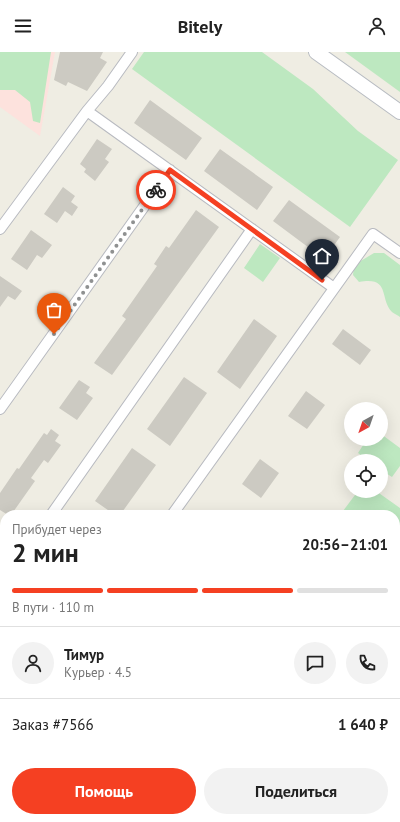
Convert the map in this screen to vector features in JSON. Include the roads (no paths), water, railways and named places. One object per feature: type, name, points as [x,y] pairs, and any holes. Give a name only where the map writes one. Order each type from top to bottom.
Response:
[{"type":"main road","points":[[316,52],[400,112]]},
{"type":"street","points":[[0,228],[87,110],[108,86],[132,52]]},
{"type":"street","points":[[87,110],[334,288]]},
{"type":"street","points":[[0,410],[170,170]]},
{"type":"street","points":[[55,510],[252,229]]},
{"type":"street","points":[[176,510],[373,234],[400,253]]}]
